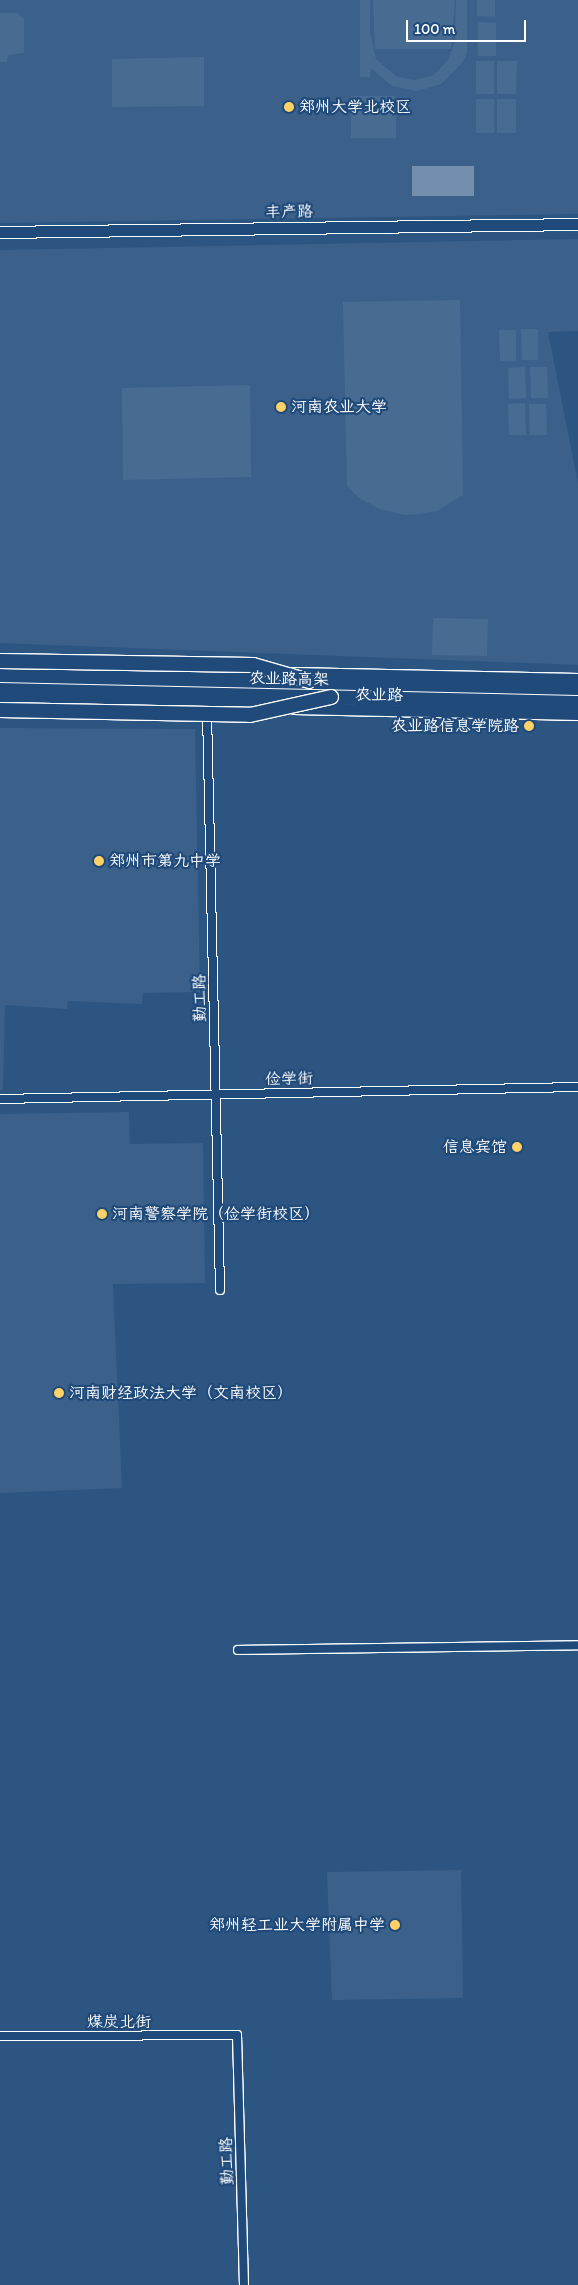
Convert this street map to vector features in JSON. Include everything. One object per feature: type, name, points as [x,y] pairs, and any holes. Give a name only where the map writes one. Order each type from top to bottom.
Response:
[{"type":"highway","points":[[0,661],[253,665],[309,682]]},
{"type":"highway","name":"农业路高架","points":[[0,675],[578,688]]},
{"type":"highway","name":"农业路高架","points":[[0,690],[578,703]]},
{"type":"highway","points":[[0,710],[250,715],[331,697]]},
{"type":"street","name":"丰产路","points":[[0,232],[578,224]]},
{"type":"street","name":"农业路","points":[[0,668],[578,679]]},
{"type":"street","name":"农业路","points":[[0,699],[346,711],[578,714]]},
{"type":"street","name":"勤工路","points":[[207,705],[220,1290]]},
{"type":"street","name":"俭学街","points":[[0,1099],[578,1087]]},
{"type":"street","points":[[238,1650],[578,1645]]},
{"type":"street","name":"勤工路","points":[[238,2035],[244,2285]]},
{"type":"street","name":"煤炭北街","points":[[0,2036],[238,2035]]},
{"type":"shaded area","name":"郑州大学北校区","points":[[0,0],[578,0],[578,214],[0,223]]},
{"type":"shaded area","points":[[360,0],[370,0],[370,32],[376,59],[397,77],[415,80],[434,75],[448,60],[455,42],[456,0],[467,0],[467,53],[462,63],[441,84],[417,91],[392,86],[371,68],[370,77],[360,77]]},
{"type":"shaded area","points":[[373,0],[455,0],[451,49],[375,49]]},
{"type":"shaded area","points":[[477,0],[495,0],[495,17],[477,16]]},
{"type":"shaded area","points":[[0,13],[17,13],[24,19],[24,53],[8,55],[7,62],[0,62]]},
{"type":"shaded area","points":[[478,22],[496,23],[496,56],[478,56]]},
{"type":"shaded area","points":[[204,57],[204,106],[112,107],[112,59]]},
{"type":"shaded area","points":[[476,61],[494,61],[494,94],[476,94]]},
{"type":"shaded area","points":[[497,61],[517,61],[516,94],[497,94]]},
{"type":"shaded area","points":[[351,96],[396,96],[396,138],[351,138]]},
{"type":"shaded area","points":[[476,99],[494,99],[494,133],[476,133]]},
{"type":"shaded area","points":[[497,99],[516,99],[516,133],[497,133]]},
{"type":"shaded area","points":[[412,166],[474,166],[474,196],[412,196]]},
{"type":"shaded area","name":"河南农业大学","points":[[578,239],[578,331],[548,332],[578,483],[578,665],[0,643],[0,250]]},
{"type":"shaded area","points":[[460,300],[463,495],[437,511],[420,514],[404,515],[380,509],[359,498],[347,486],[343,302]]},
{"type":"shaded area","points":[[521,329],[538,329],[538,360],[522,360]]},
{"type":"shaded area","points":[[499,330],[516,330],[516,361],[500,361]]},
{"type":"shaded area","points":[[525,367],[526,398],[509,399],[508,368]]},
{"type":"shaded area","points":[[530,367],[547,367],[548,398],[531,398]]},
{"type":"shaded area","points":[[250,385],[251,477],[123,480],[122,388]]},
{"type":"shaded area","points":[[525,403],[526,435],[509,435],[508,404]]},
{"type":"shaded area","points":[[529,404],[546,404],[547,435],[530,435]]},
{"type":"shaded area","points":[[433,618],[488,619],[487,656],[432,655]]},
{"type":"shaded area","name":"郑州市第九中学","points":[[0,728],[195,729],[200,992],[143,993],[142,1004],[68,1001],[67,1009],[5,1005],[3,1090],[0,1090]]},
{"type":"shaded area","points":[[129,1112],[130,1144],[203,1143],[205,1283],[113,1284],[122,1488],[0,1493],[0,1114]]},
{"type":"shaded area","name":"郑州轻工业大学附属中学","points":[[461,1870],[463,1998],[332,2000],[327,1872]]},
{"type":"place","name":"郑州大学北校区","points":[[289,107]]},
{"type":"place","name":"河南农业大学","points":[[281,407]]},
{"type":"place","name":"农业路信息学院路","points":[[529,726]]},
{"type":"place","name":"郑州市第九中学","points":[[99,861]]},
{"type":"place","name":"信息宾馆","points":[[517,1147]]},
{"type":"place","name":"河南警察学院（俭学街校区）","points":[[102,1214]]},
{"type":"place","name":"河南财经政法大学（文南校区）","points":[[59,1393]]},
{"type":"place","name":"郑州轻工业大学附属中学","points":[[395,1925]]}]
